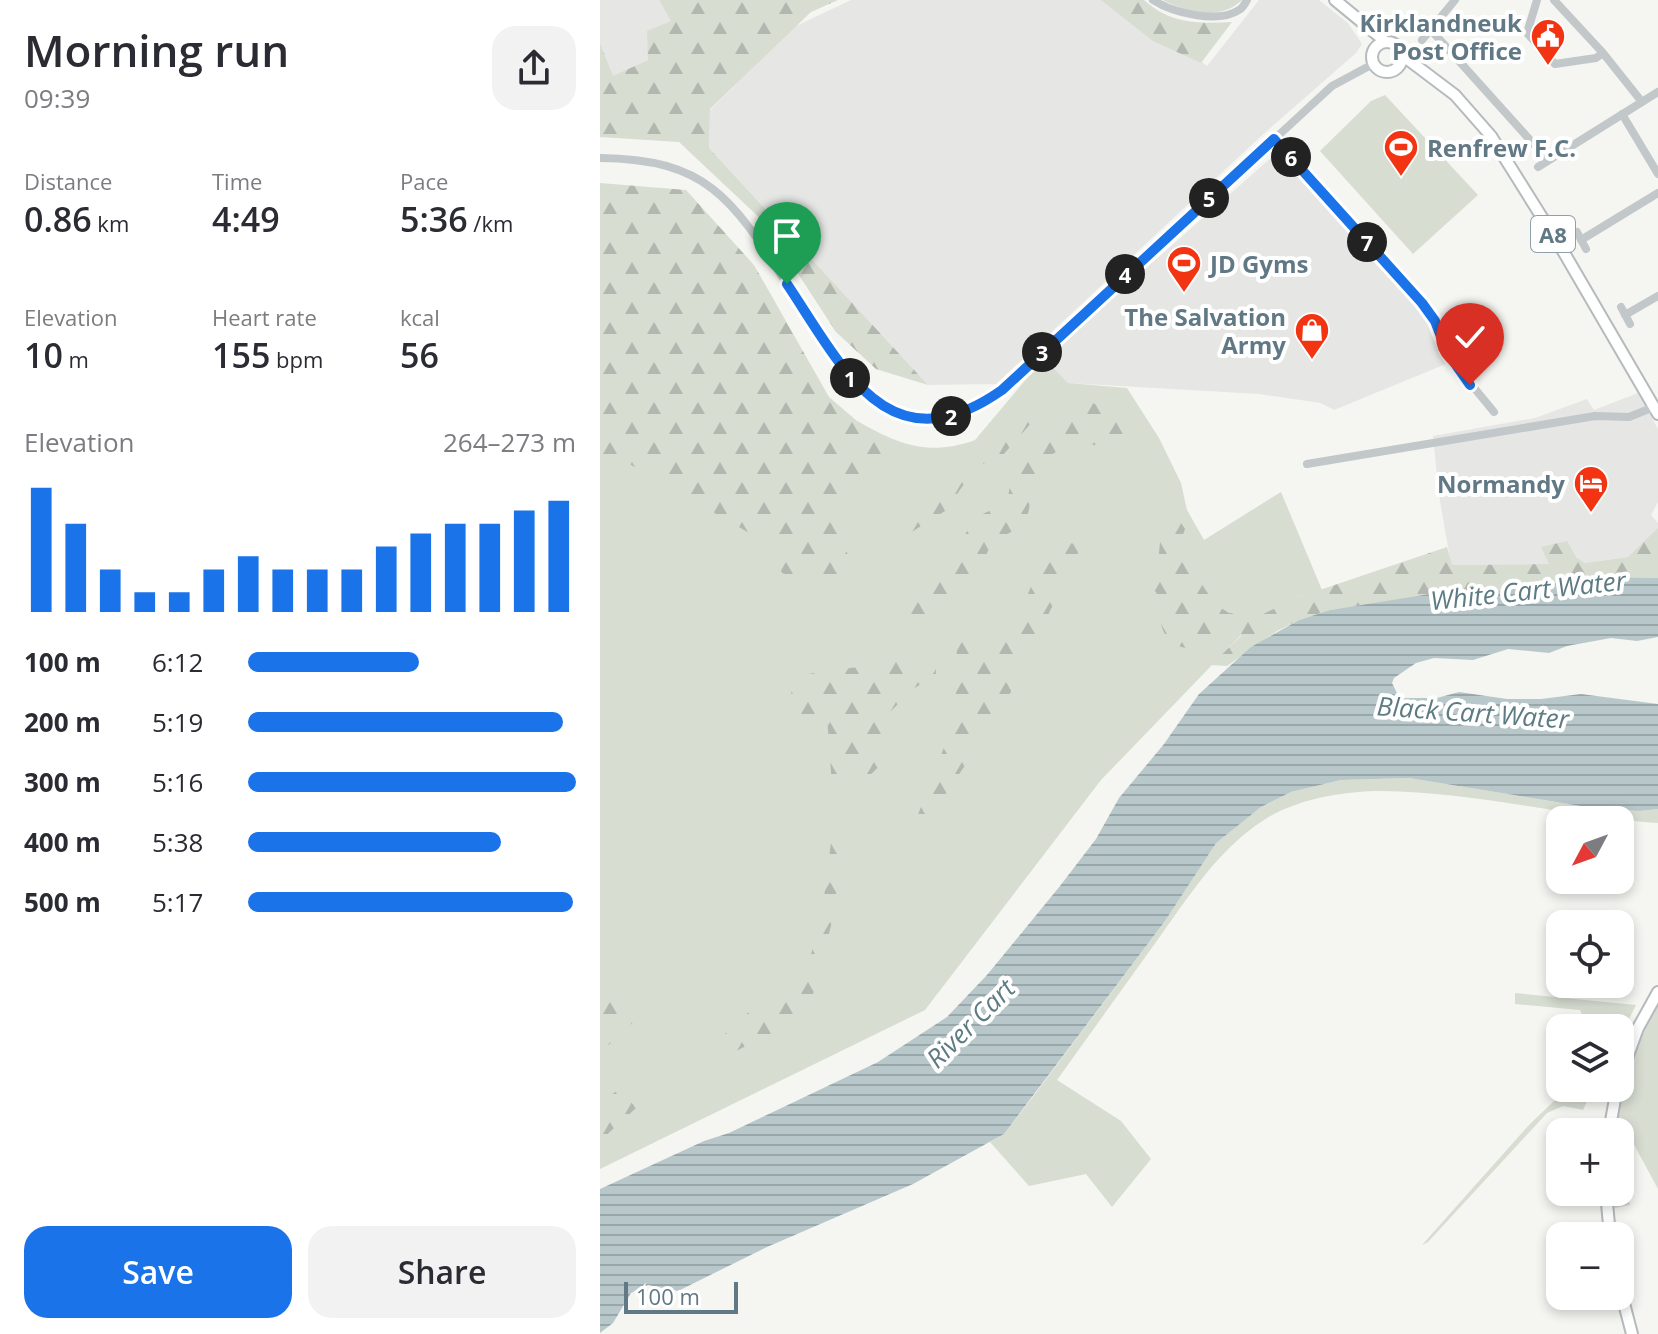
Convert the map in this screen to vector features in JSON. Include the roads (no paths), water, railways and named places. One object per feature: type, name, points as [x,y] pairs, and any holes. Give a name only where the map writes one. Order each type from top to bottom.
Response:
[{"type":"main road","points":[[1339,1],[1381,44]]},
{"type":"main road","points":[[1381,44],[1394,44],[1402,55],[1398,67],[1384,72],[1373,64],[1371,56],[1381,44]]},
{"type":"main road","name":"A8","points":[[1402,55],[1464,103],[1491,136],[1563,251],[1656,411]]},
{"type":"main road","name":"A8","points":[[1398,67],[1425,72]]},
{"type":"main road","points":[[1634,1039],[1658,992]]},
{"type":"main road","points":[[1626,1310],[1632,1334]]},
{"type":"street","points":[[1153,0],[1185,13],[1209,17],[1239,10],[1247,0]]},
{"type":"street","points":[[1422,40],[1455,0]]},
{"type":"street","points":[[1537,0],[1527,33],[1555,64],[1596,58],[1603,53]]},
{"type":"street","points":[[1554,0],[1603,53],[1642,102]]},
{"type":"street","points":[[1432,31],[1548,160]]},
{"type":"street","points":[[600,158],[649,161],[675,167],[703,180],[723,195],[756,235],[853,382],[870,399],[893,411],[917,418],[952,416],[969,411],[1002,390],[1332,86],[1373,64]]},
{"type":"street","points":[[1538,167],[1658,92]]},
{"type":"street","points":[[1622,114],[1658,174]]},
{"type":"street","points":[[1274,139],[1422,303],[1435,321],[1447,352],[1494,412]]},
{"type":"street","points":[[1581,240],[1658,193]]},
{"type":"street","points":[[1626,315],[1658,296]]},
{"type":"street","points":[[1307,464],[1574,419],[1629,417],[1656,411]]},
{"type":"water","points":[[1611,577],[1658,578],[1658,637],[1637,641],[1611,638],[1567,646],[1549,653],[1508,649],[1473,660],[1434,658],[1416,663],[1394,678],[1392,683],[1398,695],[1403,698],[1437,698],[1459,692],[1507,699],[1541,699],[1581,694],[1658,704],[1658,809],[1640,811],[1634,811],[1634,806],[1581,806],[1409,778],[1341,780],[1291,792],[1261,807],[1216,843],[1165,921],[1004,1134],[913,1184],[767,1247],[678,1291],[648,1285],[631,1293],[613,1323],[600,1333],[600,1189],[704,1141],[729,1133],[878,1062],[947,1017],[987,975],[1060,886],[1096,839],[1119,798],[1164,744],[1199,694],[1251,647],[1299,620],[1330,610],[1436,593],[1472,596],[1505,590],[1511,584],[1540,588]]},
{"type":"place","name":"Kirklandneuk Post Office","points":[[1548,67]]},
{"type":"place","name":"Renfrew F.C.","points":[[1401,178]]},
{"type":"place","name":"JD Gyms","points":[[1184,294]]},
{"type":"place","name":"The Salvation Army","points":[[1312,361]]},
{"type":"place","name":"Normandy","points":[[1591,514]]},
{"type":"water label","name":"White Cart Water","points":[[1528,590]]},
{"type":"water label","name":"Black Cart Water","points":[[1473,712]]},
{"type":"water label","name":"River Cart","points":[[970,1023]]}]
